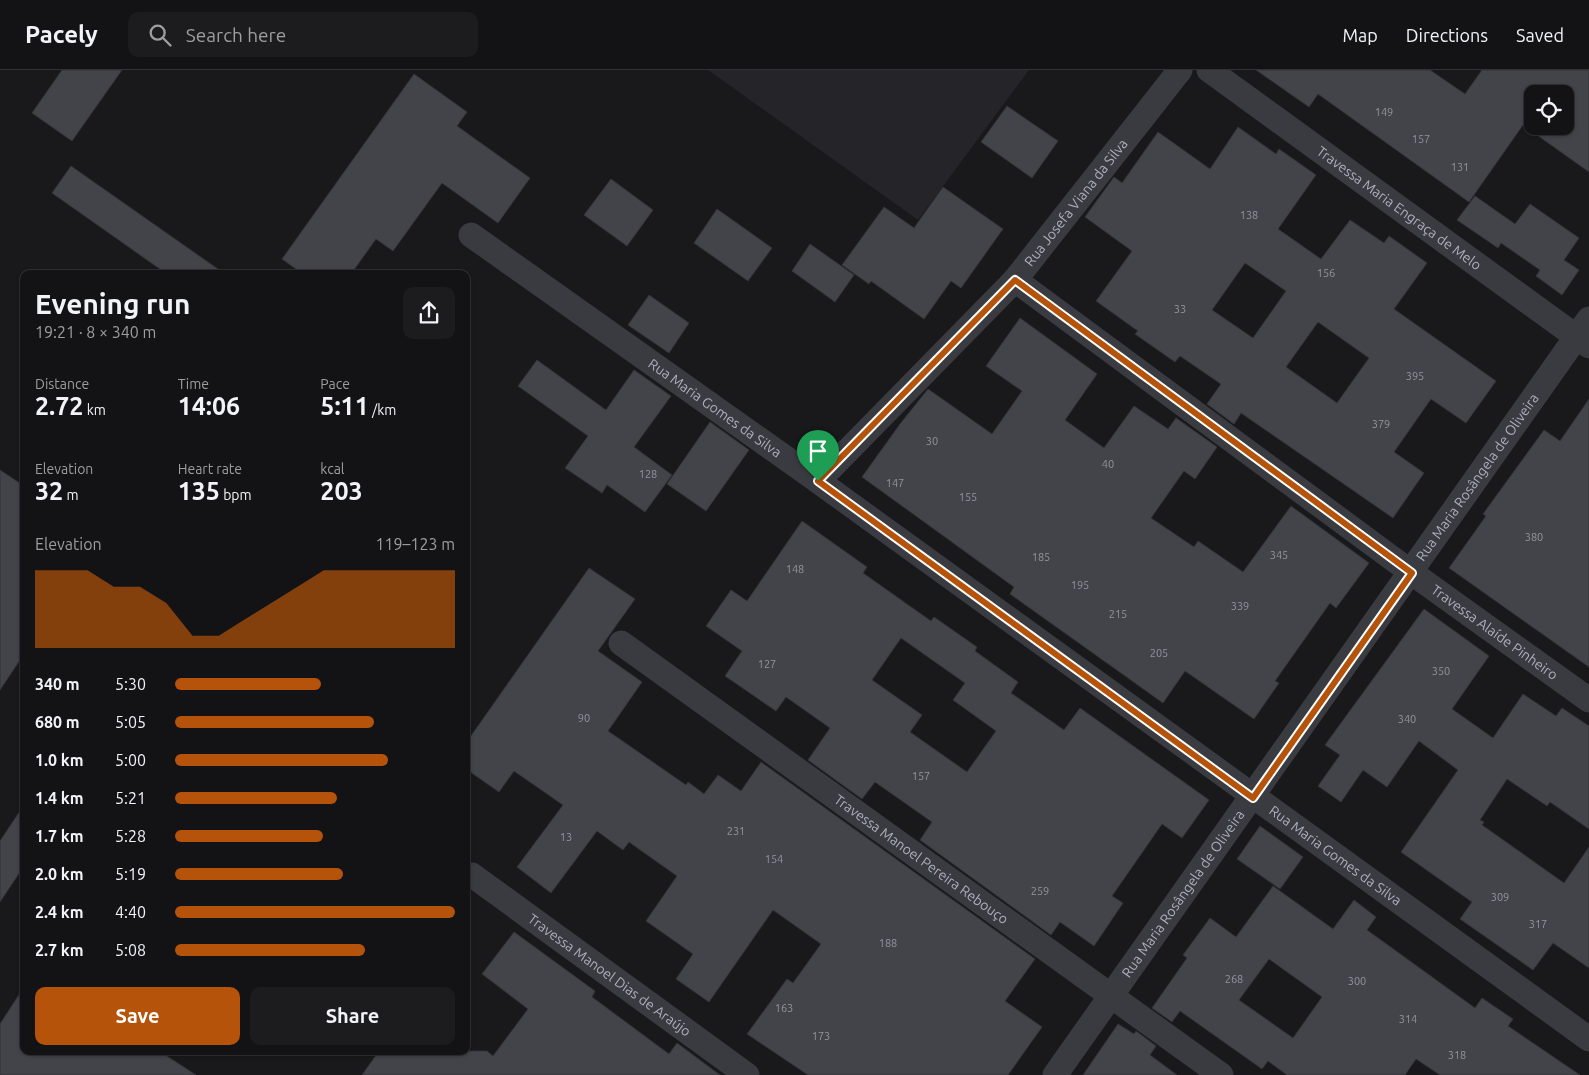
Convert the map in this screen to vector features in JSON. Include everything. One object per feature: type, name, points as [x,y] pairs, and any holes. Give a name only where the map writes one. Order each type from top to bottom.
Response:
[{"type":"street","name":"Rua Josefa Viana da Silva","points":[[818,481],[1015,280],[1180,70]]},
{"type":"street","name":"Travessa Maria Engraça de Melo","points":[[1209,70],[1585,334]]},
{"type":"street","name":"Rua Maria Gomes da Silva","points":[[471,235],[818,481],[1253,798],[1589,1039]]},
{"type":"street","name":"Travessa Alaíde Pinheiro","points":[[1015,280],[1412,573],[1589,700]]},
{"type":"street","name":"Rua Maria Rosângela de Oliveira","points":[[1055,1075],[1412,573],[1585,334]]},
{"type":"street","name":"Travessa Manoel Pereira Rebouço","points":[[621,643],[1221,1075]]},
{"type":"street","name":"Travessa Manoel Dias de Araújo","points":[[472,875],[747,1075]]},
{"type":"shaded area","points":[[708,70],[1029,70],[918,220]]},
{"type":"building","points":[[62,70],[122,70],[72,141],[32,113]]},
{"type":"building","points":[[1256,70],[1430,70],[1465,94],[1482,70],[1589,70],[1589,172],[1537,135],[1574,135],[1574,85],[1524,85],[1524,126],[1469,202],[1318,94],[1309,107]]},
{"type":"building","points":[[414,74],[467,112],[457,126],[530,178],[498,223],[442,183],[393,251],[376,239],[354,270],[297,270],[282,259]]},
{"type":"building","points":[[1007,106],[1058,141],[1032,178],[981,142]]},
{"type":"building","points":[[1238,127],[1276,154],[1279,149],[1316,175],[1278,229],[1321,259],[1350,220],[1384,243],[1389,236],[1427,263],[1394,309],[1496,381],[1466,423],[1431,399],[1394,452],[1424,473],[1393,518],[1241,413],[1234,424],[1207,404],[1221,384],[1180,356],[1175,362],[1135,334],[1138,331],[1096,301],[1132,251],[1085,217],[1114,177],[1122,183],[1158,132],[1210,169]],"holes":[[[1245,263],[1286,291],[1253,338],[1212,310]],[[1318,322],[1369,358],[1337,403],[1286,367]]]},
{"type":"building","points":[[71,166],[219,270],[161,270],[52,193]]},
{"type":"building","points":[[611,179],[653,210],[627,246],[584,215]]},
{"type":"building","points":[[943,187],[1003,229],[961,288],[951,281],[924,319],[871,281],[869,284],[842,265],[884,207],[914,228]]},
{"type":"building","points":[[1475,196],[1515,224],[1530,204],[1579,238],[1564,260],[1579,270],[1562,295],[1536,276],[1540,270],[1501,243],[1498,248],[1457,220]]},
{"type":"building","points":[[717,209],[772,248],[748,281],[694,243]]},
{"type":"building","points":[[810,244],[854,275],[835,302],[792,271]]},
{"type":"building","points":[[649,295],[689,323],[669,353],[628,325]]},
{"type":"building","points":[[1020,318],[1097,374],[1065,420],[1104,448],[1134,406],[1168,429],[1176,418],[1217,447],[1195,479],[1184,471],[1151,518],[1194,547],[1198,541],[1243,572],[1291,506],[1369,563],[1336,608],[1330,603],[1275,681],[1279,683],[1254,719],[1185,671],[1163,703],[1010,594],[1014,587],[862,477],[928,389],[992,434],[1022,391],[986,366]]},
{"type":"building","points":[[537,360],[606,410],[634,370],[671,396],[634,447],[672,475],[645,512],[607,485],[602,493],[565,468],[588,436],[518,386]]},
{"type":"building","points":[[1589,399],[1589,667],[1449,568],[1486,516],[1483,514],[1544,430],[1560,441]]},
{"type":"building","points":[[710,422],[749,450],[706,511],[667,484]]},
{"type":"building","points":[[0,470],[20,483],[20,660],[0,690]]},
{"type":"building","points":[[802,521],[867,567],[863,573],[931,621],[934,617],[977,647],[975,651],[1018,682],[1011,693],[1064,730],[1080,708],[1209,800],[1182,838],[1162,824],[1112,896],[1123,903],[1094,946],[1060,922],[1051,935],[920,840],[932,822],[875,782],[862,799],[808,760],[830,728],[786,697],[776,711],[725,676],[742,651],[706,626],[731,590],[747,601]],"holes":[[[901,638],[965,683],[953,700],[996,731],[967,772],[910,732],[922,715],[872,680]]]},
{"type":"building","points":[[589,568],[635,599],[598,651],[642,682],[608,731],[686,785],[688,782],[704,794],[718,775],[741,791],[761,762],[1035,959],[1005,1001],[1042,1027],[1008,1075],[808,1075],[747,1034],[787,979],[793,983],[821,944],[773,910],[709,1002],[676,979],[693,954],[646,921],[677,876],[629,842],[623,850],[597,831],[551,893],[517,867],[563,805],[514,771],[499,792],[470,772],[470,737]]},
{"type":"building","points":[[1424,609],[1489,656],[1452,709],[1493,738],[1523,694],[1556,716],[1562,708],[1589,726],[1589,829],[1550,802],[1547,806],[1507,779],[1480,820],[1484,822],[1482,825],[1564,883],[1589,847],[1589,968],[1553,943],[1533,970],[1460,919],[1472,902],[1401,852],[1458,770],[1419,741],[1387,787],[1363,770],[1341,802],[1318,786],[1340,755],[1325,745]]},
{"type":"building","points":[[20,811],[20,872],[0,902],[0,841]]},
{"type":"building","points":[[1260,826],[1303,857],[1280,889],[1237,859]]},
{"type":"building","points":[[1273,886],[1333,929],[1354,900],[1376,917],[1367,930],[1475,1008],[1482,998],[1513,1019],[1508,1026],[1580,1075],[1440,1075],[1416,1059],[1405,1075],[1287,1075],[1268,1061],[1262,1069],[1180,1011],[1172,1022],[1152,1008],[1187,958],[1183,955],[1210,918],[1236,937]],"holes":[[[1269,959],[1322,997],[1293,1038],[1239,1000]]]},
{"type":"building","points":[[514,932],[595,991],[592,997],[669,1054],[677,1043],[720,1075],[362,1075],[376,1055],[470,1055],[470,1051],[487,1051],[493,1056],[528,1009],[482,974]]},
{"type":"building","points":[[20,993],[20,1055],[165,1055],[196,1075],[0,1075],[0,1024]]},
{"type":"building","points":[[1118,1024],[1134,1034],[1136,1031],[1156,1046],[1150,1055],[1177,1075],[1083,1075]]},
{"type":"route","points":[[1015,280],[1412,573],[1253,798],[818,481],[1015,280]]}]
